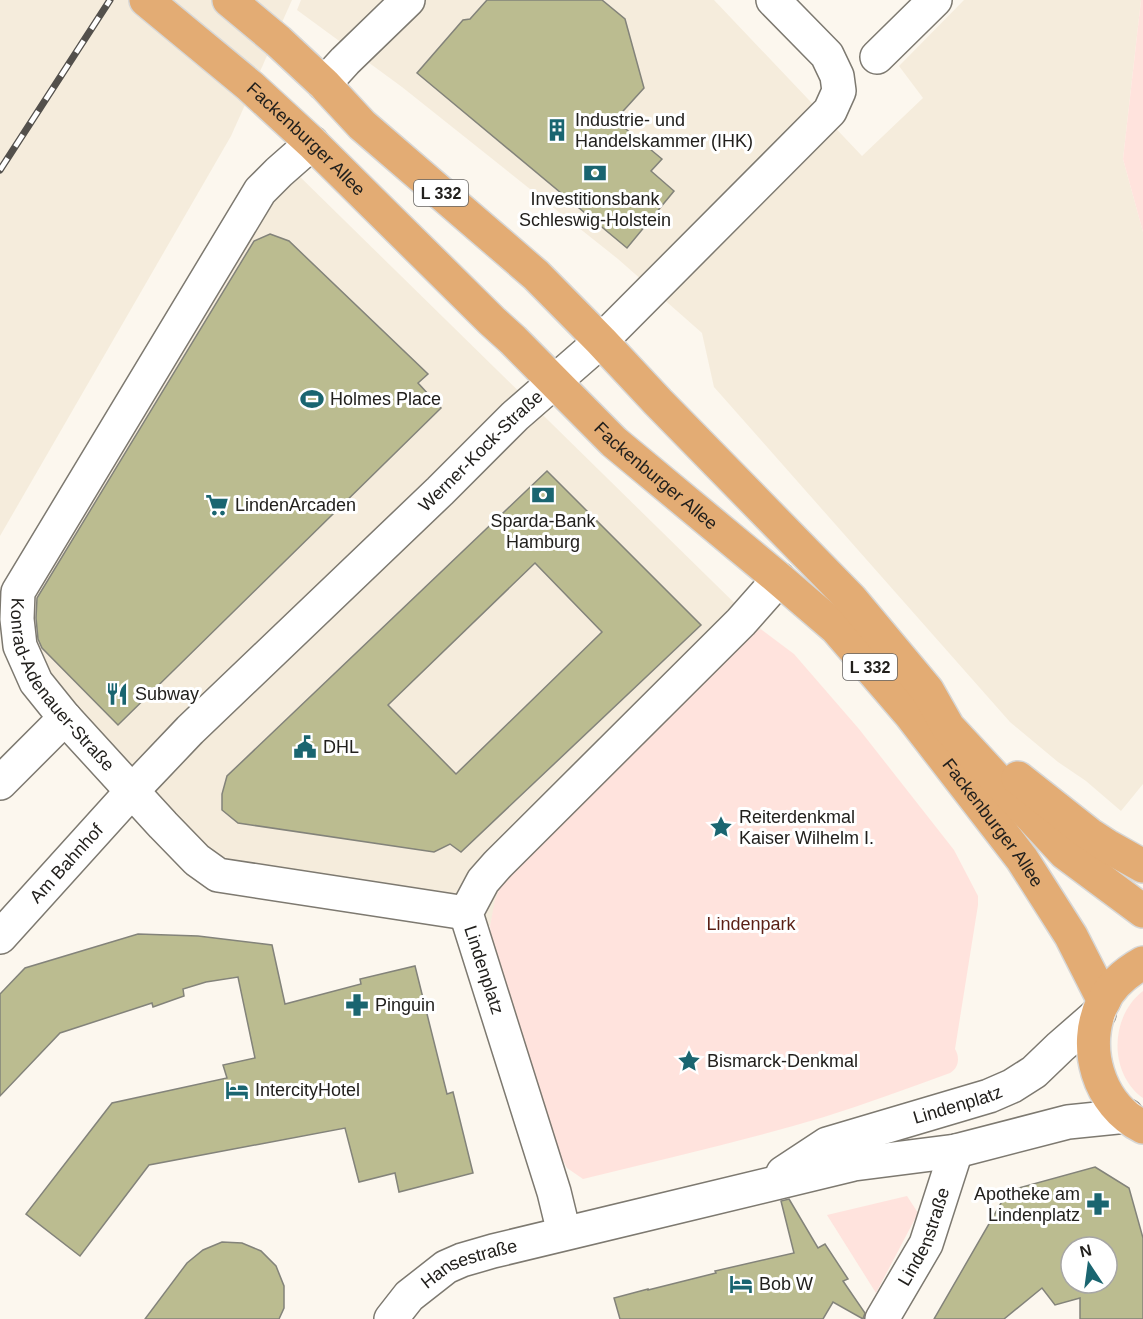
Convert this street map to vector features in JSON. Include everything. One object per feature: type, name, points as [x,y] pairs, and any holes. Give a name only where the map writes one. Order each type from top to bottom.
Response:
[{"type":"main road","name":"Fackenburger Allee","points":[[146,0],[250,86],[312,143],[614,442],[836,628],[910,714],[1022,859],[1071,936],[1101,1007]]},
{"type":"main road","name":"Fackenburger Allee","points":[[229,0],[324,84],[362,125],[536,275],[851,599],[927,690],[948,727],[1065,853],[1143,911]]},
{"type":"main road","points":[[927,690],[958,716],[1005,767],[1055,808],[1089,834],[1143,866]]},
{"type":"main road","name":"Lindenplatz","points":[[1135,1122],[1114,1104],[1105,1090],[1098,1073],[1093,1040],[1101,1007],[1122,978],[1143,963]]},
{"type":"street","points":[[324,84],[408,0]]},
{"type":"street","name":"Werner-Kock-Straße","points":[[132,791],[190,730],[516,416],[601,341],[830,111],[839,91],[837,76],[827,55],[774,0]]},
{"type":"street","points":[[877,57],[935,0]]},
{"type":"street","name":"Konrad-Adenauer-Straße","points":[[312,143],[260,191],[18,592],[17,619],[20,646],[36,682],[65,718],[197,860],[218,875],[466,913]]},
{"type":"street","name":"Lindenplatz","points":[[779,579],[741,622],[498,864],[483,881],[466,913],[550,1180],[564,1233],[854,1164],[956,1151],[1068,1122],[1135,1122]]},
{"type":"street","points":[[0,783],[65,718]]},
{"type":"street","name":"Am Bahnhof","points":[[0,937],[132,791]]},
{"type":"street","name":"Lindenplatz","points":[[767,1184],[827,1143],[989,1096],[1012,1086],[1034,1072],[1101,1007]]},
{"type":"street","name":"Lindenstraße","points":[[882,1319],[926,1244],[956,1151]]},
{"type":"street","name":"Hansestraße","points":[[391,1319],[409,1296],[447,1267],[462,1260],[564,1233]]},
{"type":"shaded area","points":[[0,0],[292,0],[231,136],[0,536]]},
{"type":"shaded area","points":[[301,0],[714,0],[862,156],[923,98],[899,66],[964,0],[1141,0],[1123,159],[1143,232],[1143,784],[1121,811],[1010,722],[714,387],[702,333],[618,259],[402,87],[297,10]]},
{"type":"shaded area","points":[[291,168],[762,630],[756,629],[510,875],[500,887],[490,926],[466,913],[218,874],[65,718],[17,619]]},
{"type":"green space","points":[[1141,0],[1143,0],[1143,232],[1123,159]]},
{"type":"green space","name":"Lindenpark","points":[[756,629],[762,630],[794,654],[859,729],[954,850],[978,896],[955,1049],[957,1065],[950,1073],[824,1117],[583,1179],[567,1168],[549,1136],[491,939],[490,926],[495,900],[500,887],[510,875]]},
{"type":"green space","points":[[1143,991],[1143,1098],[1124,1074],[1119,1060],[1118,1044],[1119,1029],[1124,1015]]},
{"type":"green space","points":[[907,1196],[918,1213],[876,1293],[827,1215]]},
{"type":"building","name":"Industrie- und Handelskammer (IHK)","points":[[487,0],[602,0],[625,19],[644,88],[615,120],[662,159],[651,171],[674,191],[627,248],[417,73],[463,20],[470,19]]},
{"type":"building","name":"LindenArcaden","points":[[270,234],[289,241],[428,374],[418,383],[441,408],[118,725],[42,648],[38,639],[37,598],[254,241]]},
{"type":"building","points":[[547,471],[701,625],[461,852],[450,844],[434,852],[238,823],[222,810],[222,794],[227,776]],"holes":[[[535,563],[602,632],[456,774],[388,705]]]},
{"type":"building","points":[[138,934],[198,936],[272,945],[285,1004],[361,984],[360,979],[415,966],[447,1094],[453,1092],[473,1173],[399,1192],[395,1173],[359,1182],[345,1128],[149,1165],[80,1256],[26,1214],[112,1103],[227,1078],[223,1065],[255,1058],[238,977],[206,982],[183,989],[184,996],[153,1007],[152,1003],[60,1033],[0,1096],[0,994],[25,968]]},
{"type":"building","points":[[1095,1167],[1129,1188],[1143,1238],[1143,1319],[1080,1319],[1080,1298],[1055,1305],[1042,1288],[1004,1319],[934,1319],[1008,1191]]},
{"type":"building","points":[[789,1199],[818,1248],[825,1244],[848,1279],[843,1281],[865,1313],[863,1319],[833,1302],[823,1319],[620,1319],[614,1298],[794,1253],[781,1201]]},
{"type":"building","points":[[222,1242],[242,1243],[261,1251],[276,1266],[284,1286],[284,1308],[279,1319],[145,1319],[187,1263],[203,1250]]},
{"type":"railway","points":[[0,170],[110,0]]},
{"type":"place","name":"Industrie- und Handelskammer (IHK)","points":[[557,130]]},
{"type":"place","name":"Investitionsbank Schleswig-Holstein","points":[[595,173]]},
{"type":"place","name":"Holmes Place","points":[[312,399]]},
{"type":"place","name":"Sparda-Bank Hamburg","points":[[543,495]]},
{"type":"place","name":"LindenArcaden","points":[[217,505]]},
{"type":"place","name":"Subway","points":[[117,694]]},
{"type":"place","name":"DHL","points":[[305,747]]},
{"type":"place","name":"Reiterdenkmal Kaiser Wilhelm I.","points":[[721,827]]},
{"type":"place","name":"Pinguin","points":[[357,1005]]},
{"type":"place","name":"Bismarck-Denkmal","points":[[689,1061]]},
{"type":"place","name":"IntercityHotel","points":[[237,1090]]},
{"type":"place","name":"Apotheke am Lindenplatz","points":[[1098,1204]]},
{"type":"place","name":"Bob W","points":[[741,1284]]}]
